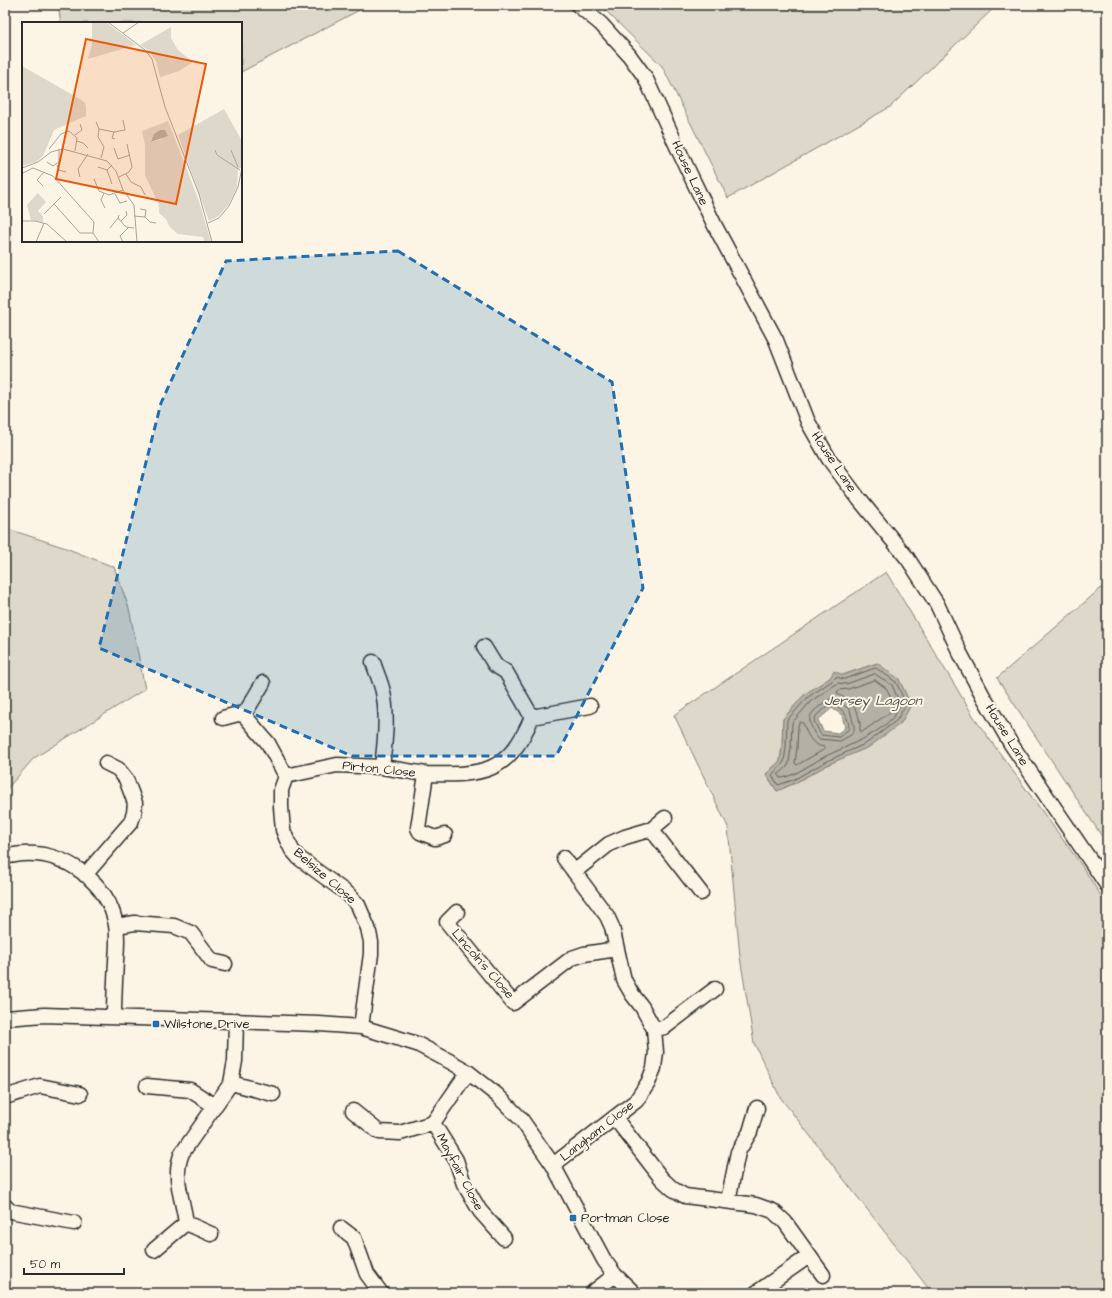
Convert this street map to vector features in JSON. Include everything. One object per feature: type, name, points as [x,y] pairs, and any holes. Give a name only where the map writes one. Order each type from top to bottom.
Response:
[{"type":"street","name":"House Lane","points":[[578,5],[601,24],[629,55],[645,77],[715,226],[776,340],[808,422],[829,459],[859,499],[908,559],[937,604],[973,678],[1011,744],[1107,885]]},
{"type":"street","points":[[484,647],[495,665],[506,672],[532,717],[590,706]]},
{"type":"street","points":[[373,662],[383,691],[386,710],[386,734],[382,767]]},
{"type":"street","points":[[244,715],[263,683]]},
{"type":"street","points":[[223,718],[238,714],[244,715],[268,743],[286,776]]},
{"type":"street","name":"Pirton Close","points":[[286,776],[337,765],[382,767],[426,774],[459,775],[476,773],[492,768],[507,758],[524,736],[532,717]]},
{"type":"street","points":[[85,875],[131,822],[134,813],[135,804],[126,779],[118,769],[106,763]]},
{"type":"street","name":"Pirton Close","points":[[426,774],[418,828],[420,832],[435,838],[445,835]]},
{"type":"street","name":"Belsize Close","points":[[286,776],[281,790],[281,807],[283,830],[292,850],[299,858],[348,894],[358,905],[368,928],[371,942],[361,1027]]},
{"type":"street","points":[[574,872],[609,844],[625,837],[652,829],[665,818]]},
{"type":"street","points":[[652,829],[701,893]]},
{"type":"street","points":[[5,857],[23,854],[44,855],[60,859],[75,867],[85,875],[100,890],[108,901],[116,926],[117,942],[114,1016]]},
{"type":"street","name":"Langham Close","points":[[553,1165],[636,1102],[648,1083],[654,1068],[656,1052],[654,1029],[642,1007],[624,980],[612,927],[607,916],[564,858]]},
{"type":"street","name":"Lincoln's Close","points":[[457,912],[447,922],[513,1003],[572,958],[584,954],[616,949]]},
{"type":"street","points":[[116,926],[135,923],[174,926],[191,933],[212,961],[225,964]]},
{"type":"street","points":[[654,1029],[665,1027],[714,989]]},
{"type":"street","points":[[5,1018],[44,1015],[114,1016],[236,1020],[361,1027],[417,1044],[468,1072],[497,1095],[521,1119],[553,1165],[604,1260],[615,1275],[634,1293]]},
{"type":"street","points":[[186,1223],[178,1188],[177,1173],[179,1160],[182,1153],[231,1083],[235,1061],[236,1020]]},
{"type":"street","name":"Mayfair Close","points":[[353,1111],[379,1132],[400,1133],[433,1123],[468,1072]]},
{"type":"street","points":[[231,1083],[273,1094]]},
{"type":"street","points":[[5,1097],[40,1086],[80,1094]]},
{"type":"street","points":[[147,1086],[190,1090],[215,1106]]},
{"type":"street","points":[[728,1201],[738,1152],[750,1132],[757,1108]]},
{"type":"street","points":[[614,1118],[662,1179],[673,1189],[685,1196],[756,1204],[773,1211],[785,1222],[823,1275]]},
{"type":"street","name":"Mayfair Close","points":[[433,1123],[456,1160],[464,1184],[480,1211],[504,1238]]},
{"type":"street","points":[[5,1206],[10,1211],[74,1222]]},
{"type":"street","points":[[186,1223],[211,1234]]},
{"type":"street","points":[[154,1250],[186,1223]]},
{"type":"street","points":[[341,1228],[354,1238],[367,1274],[381,1293]]},
{"type":"street","points":[[756,1293],[809,1256]]},
{"type":"street","points":[[592,1293],[615,1275]]},
{"type":"highlighted area","points":[[398,251],[612,382],[643,588],[556,756],[352,756],[99,648],[161,403],[226,261]]},
{"type":"shaded area","points":[[58,5],[369,5],[242,71],[242,22],[61,22]]},
{"type":"shaded area","points":[[600,5],[997,5],[890,107],[728,198],[662,66]]},
{"type":"shaded area","points":[[5,528],[63,547],[114,567],[129,608],[145,689],[34,758],[5,791]]},
{"type":"shaded area","points":[[886,572],[977,722],[1080,863],[1107,905],[1107,1293],[932,1293],[780,1097],[754,1043],[740,957],[728,827],[674,715]],"holes":[[[877,663],[829,764],[777,791],[766,774],[780,761],[783,719],[805,694],[830,678]]]},
{"type":"shaded area","points":[[1107,583],[1107,844],[997,678]]},
{"type":"water","name":"Jersey Lagoon","points":[[877,663],[899,679],[911,705],[901,723],[869,747],[829,764],[777,791],[766,774],[780,761],[783,719],[805,694],[830,678],[834,671],[843,675]],"holes":[[[832,708],[842,715],[845,728],[838,733],[823,731],[818,720]]]},
{"type":"place","name":"Wilstone Drive","points":[[156,1024]]},
{"type":"place","name":"Portman Close","points":[[573,1218]]}]
